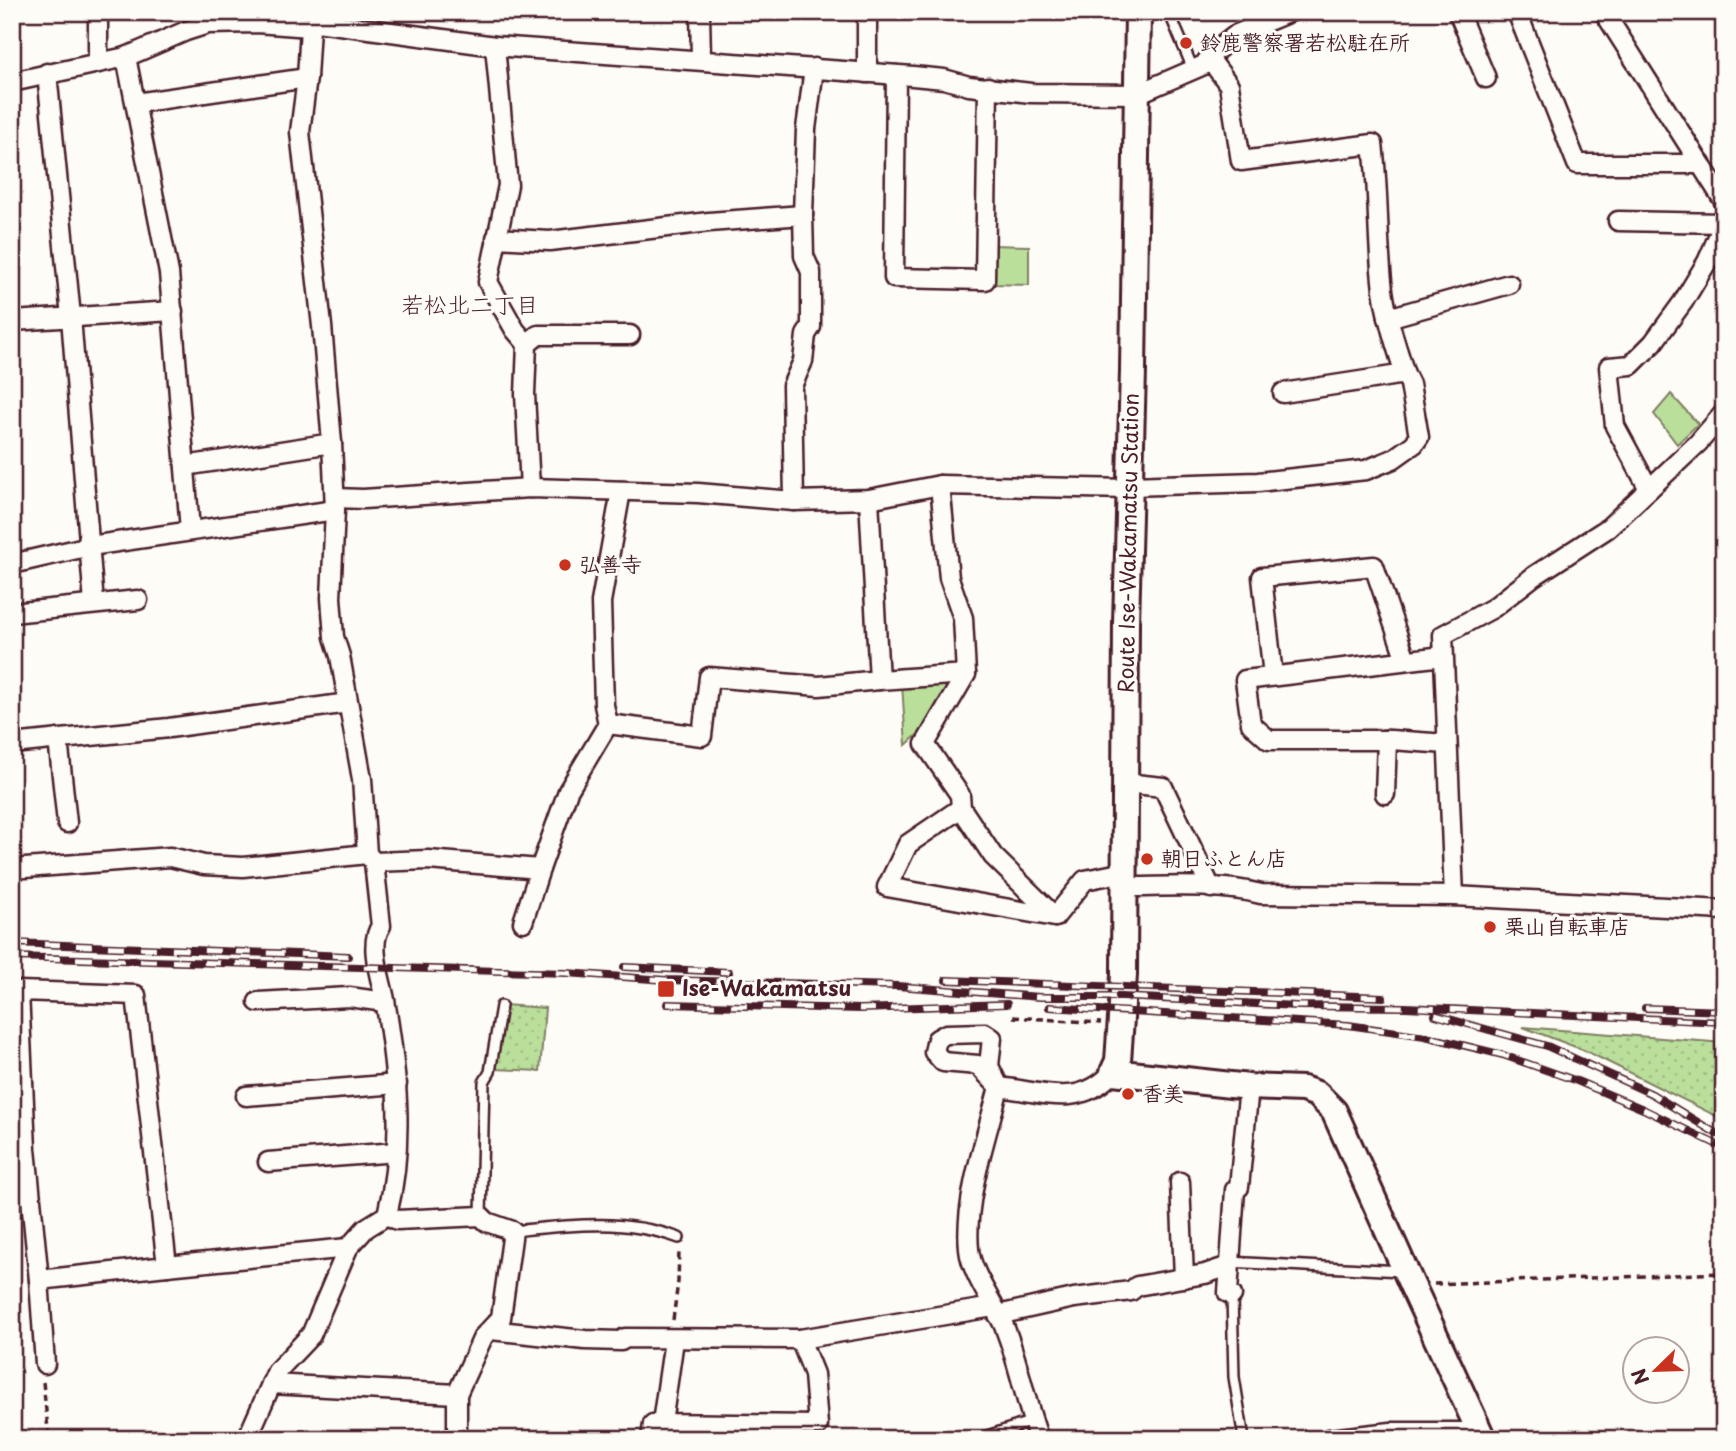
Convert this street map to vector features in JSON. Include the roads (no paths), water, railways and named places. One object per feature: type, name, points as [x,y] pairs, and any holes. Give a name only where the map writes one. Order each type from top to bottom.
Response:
[{"type":"main road","name":"Route Ise-Wakamatsu Station","points":[[1113,1072],[1118,1061],[1121,1025],[1125,879],[1138,12]]},
{"type":"main road","points":[[1113,1072],[1249,1087],[1303,1089],[1328,1101],[1335,1111],[1482,1436]]},
{"type":"street","points":[[98,12],[98,61]]},
{"type":"street","points":[[700,12],[701,59]]},
{"type":"street","points":[[867,12],[867,73]]},
{"type":"street","points":[[12,82],[126,57],[208,24],[317,22],[495,46],[701,59],[944,79],[969,86],[1042,94],[1136,94],[1204,65],[1237,34],[1290,12]]},
{"type":"street","points":[[1458,12],[1486,78]]},
{"type":"street","points":[[1517,12],[1577,164],[1701,164]]},
{"type":"street","points":[[1604,12],[1724,201]]},
{"type":"street","points":[[247,1439],[277,1371],[311,1335],[348,1248],[366,1228],[387,1215],[393,1191],[396,1153],[397,1084],[375,934],[380,926],[362,779],[334,637],[331,598],[335,504],[332,443],[321,313],[300,132],[307,78],[299,22]]},
{"type":"street","points":[[495,46],[508,185],[488,282],[515,330],[527,344],[525,394],[530,488]]},
{"type":"street","points":[[126,57],[169,273],[190,530]]},
{"type":"street","points":[[12,564],[90,546],[363,499],[530,488],[698,493],[794,501],[869,499],[940,485],[1129,487],[1258,482],[1366,470],[1393,459],[1414,444],[1419,437],[1410,384],[1388,318],[1383,288],[1378,185],[1373,144],[1241,161],[1229,85],[1209,58]]},
{"type":"street","points":[[794,501],[792,386],[803,361],[806,335],[811,327],[811,272],[804,256],[803,215],[806,129],[814,68]]},
{"type":"street","points":[[47,74],[71,317],[94,604]]},
{"type":"street","points":[[896,75],[894,278],[985,280],[988,87]]},
{"type":"street","points":[[136,103],[307,78]]},
{"type":"street","points":[[496,238],[550,241],[709,222],[803,215]]},
{"type":"street","points":[[1618,221],[1724,223],[1707,262],[1683,302],[1653,343],[1631,365],[1609,367],[1615,426],[1649,489]]},
{"type":"street","points":[[1388,318],[1509,284]]},
{"type":"street","points":[[12,321],[173,311]]},
{"type":"street","points":[[527,344],[538,334],[630,335]]},
{"type":"street","points":[[1283,393],[1405,374]]},
{"type":"street","points":[[1454,895],[1443,635],[1493,608],[1534,576],[1608,528],[1698,443],[1724,413]]},
{"type":"street","points":[[185,466],[332,443]]},
{"type":"street","points":[[940,485],[949,578],[963,618],[966,674],[925,744],[960,795],[961,808],[993,856],[1055,917]]},
{"type":"street","points":[[523,922],[568,791],[608,724],[604,705],[601,602],[621,491]]},
{"type":"street","points":[[869,499],[879,680]]},
{"type":"street","points":[[1273,676],[1262,578],[1374,566],[1406,660]]},
{"type":"street","points":[[12,612],[138,600]]},
{"type":"street","points":[[1443,656],[1245,680],[1251,724],[1269,740],[1387,740],[1447,744]]},
{"type":"street","points":[[608,724],[702,736],[709,677],[818,686],[966,674]]},
{"type":"street","points":[[12,744],[169,728],[348,703]]},
{"type":"street","points":[[58,739],[67,823]]},
{"type":"street","points":[[1385,794],[1387,740]]},
{"type":"street","points":[[1125,783],[1163,787],[1211,888]]},
{"type":"street","points":[[961,808],[908,844],[887,887],[1055,917]]},
{"type":"street","points":[[12,869],[161,857],[204,865],[243,867],[371,858],[540,869]]},
{"type":"street","points":[[1055,917],[1085,880],[1125,879],[1245,890],[1261,894],[1454,895],[1724,910]]},
{"type":"street","points":[[45,1364],[26,1149],[19,991],[136,995],[167,1266]]},
{"type":"street","points":[[258,1002],[349,997],[385,1002]]},
{"type":"street","points":[[1039,1439],[1004,1325],[969,1252],[969,1219],[974,1183],[999,1087],[1073,1096],[1090,1092],[1113,1072]]},
{"type":"street","points":[[246,1096],[397,1084]]},
{"type":"street","points":[[1232,1295],[1228,1293],[1235,1190],[1239,1187],[1249,1087]]},
{"type":"street","points":[[268,1163],[396,1153]]},
{"type":"street","points":[[1180,1182],[1184,1278]]},
{"type":"street","points":[[387,1215],[397,1220],[481,1216],[487,1222],[513,1231],[501,1318],[483,1337],[457,1394],[457,1439]]},
{"type":"street","points":[[39,1280],[348,1248]]},
{"type":"street","points":[[491,1330],[585,1340],[800,1339],[1131,1291],[1137,1286],[1184,1278],[1229,1264]]},
{"type":"street","points":[[651,1439],[653,1424],[662,1423],[818,1425],[814,1374],[800,1339]]},
{"type":"street","points":[[662,1423],[672,1340]]},
{"type":"street","points":[[271,1384],[457,1394]]},
{"type":"street","points":[[1329,1439],[1391,1432],[1482,1436]]},
{"type":"lane","points":[[1173,12],[1172,19],[1193,69]]},
{"type":"lane","points":[[481,1216],[484,1082],[490,1072],[501,1006]]},
{"type":"lane","points":[[513,1231],[591,1223],[660,1231],[679,1238]]},
{"type":"lane","points":[[1229,1264],[1408,1277]]},
{"type":"lane","points":[[1232,1295],[1234,1377],[1244,1439]]},
{"type":"lane","points":[[978,1439],[1032,1421]]},
{"type":"railway","points":[[12,943],[348,956]]},
{"type":"railway","points":[[12,957],[566,973],[666,980],[897,986],[1040,997],[1122,997],[1297,1006],[1405,1007],[1724,1022]]},
{"type":"railway","points":[[624,967],[729,972]]},
{"type":"railway","points":[[946,980],[1383,997]]},
{"type":"railway","points":[[667,1004],[860,1009],[1007,1004]]},
{"type":"railway","points":[[1049,1007],[1348,1025],[1425,1036],[1503,1055],[1577,1081],[1724,1148]]},
{"type":"railway","points":[[1645,1008],[1724,1011]]},
{"type":"railway","points":[[1435,1015],[1547,1046],[1652,1094],[1717,1134]]},
{"type":"place","name":"鈴鹿警察署若松駐在所","points":[[1186,43]]},
{"type":"place","name":"弘善寺","points":[[565,565]]},
{"type":"place","name":"朝日ふとん店","points":[[1147,859]]},
{"type":"place","name":"栗山自転車店","points":[[1490,927]]},
{"type":"place","name":"Ise-Wakamatsu","points":[[666,989]]},
{"type":"place","name":"香美","points":[[1128,1094]]},
{"type":"district","name":"若松北二丁目","points":[[470,305]]}]
